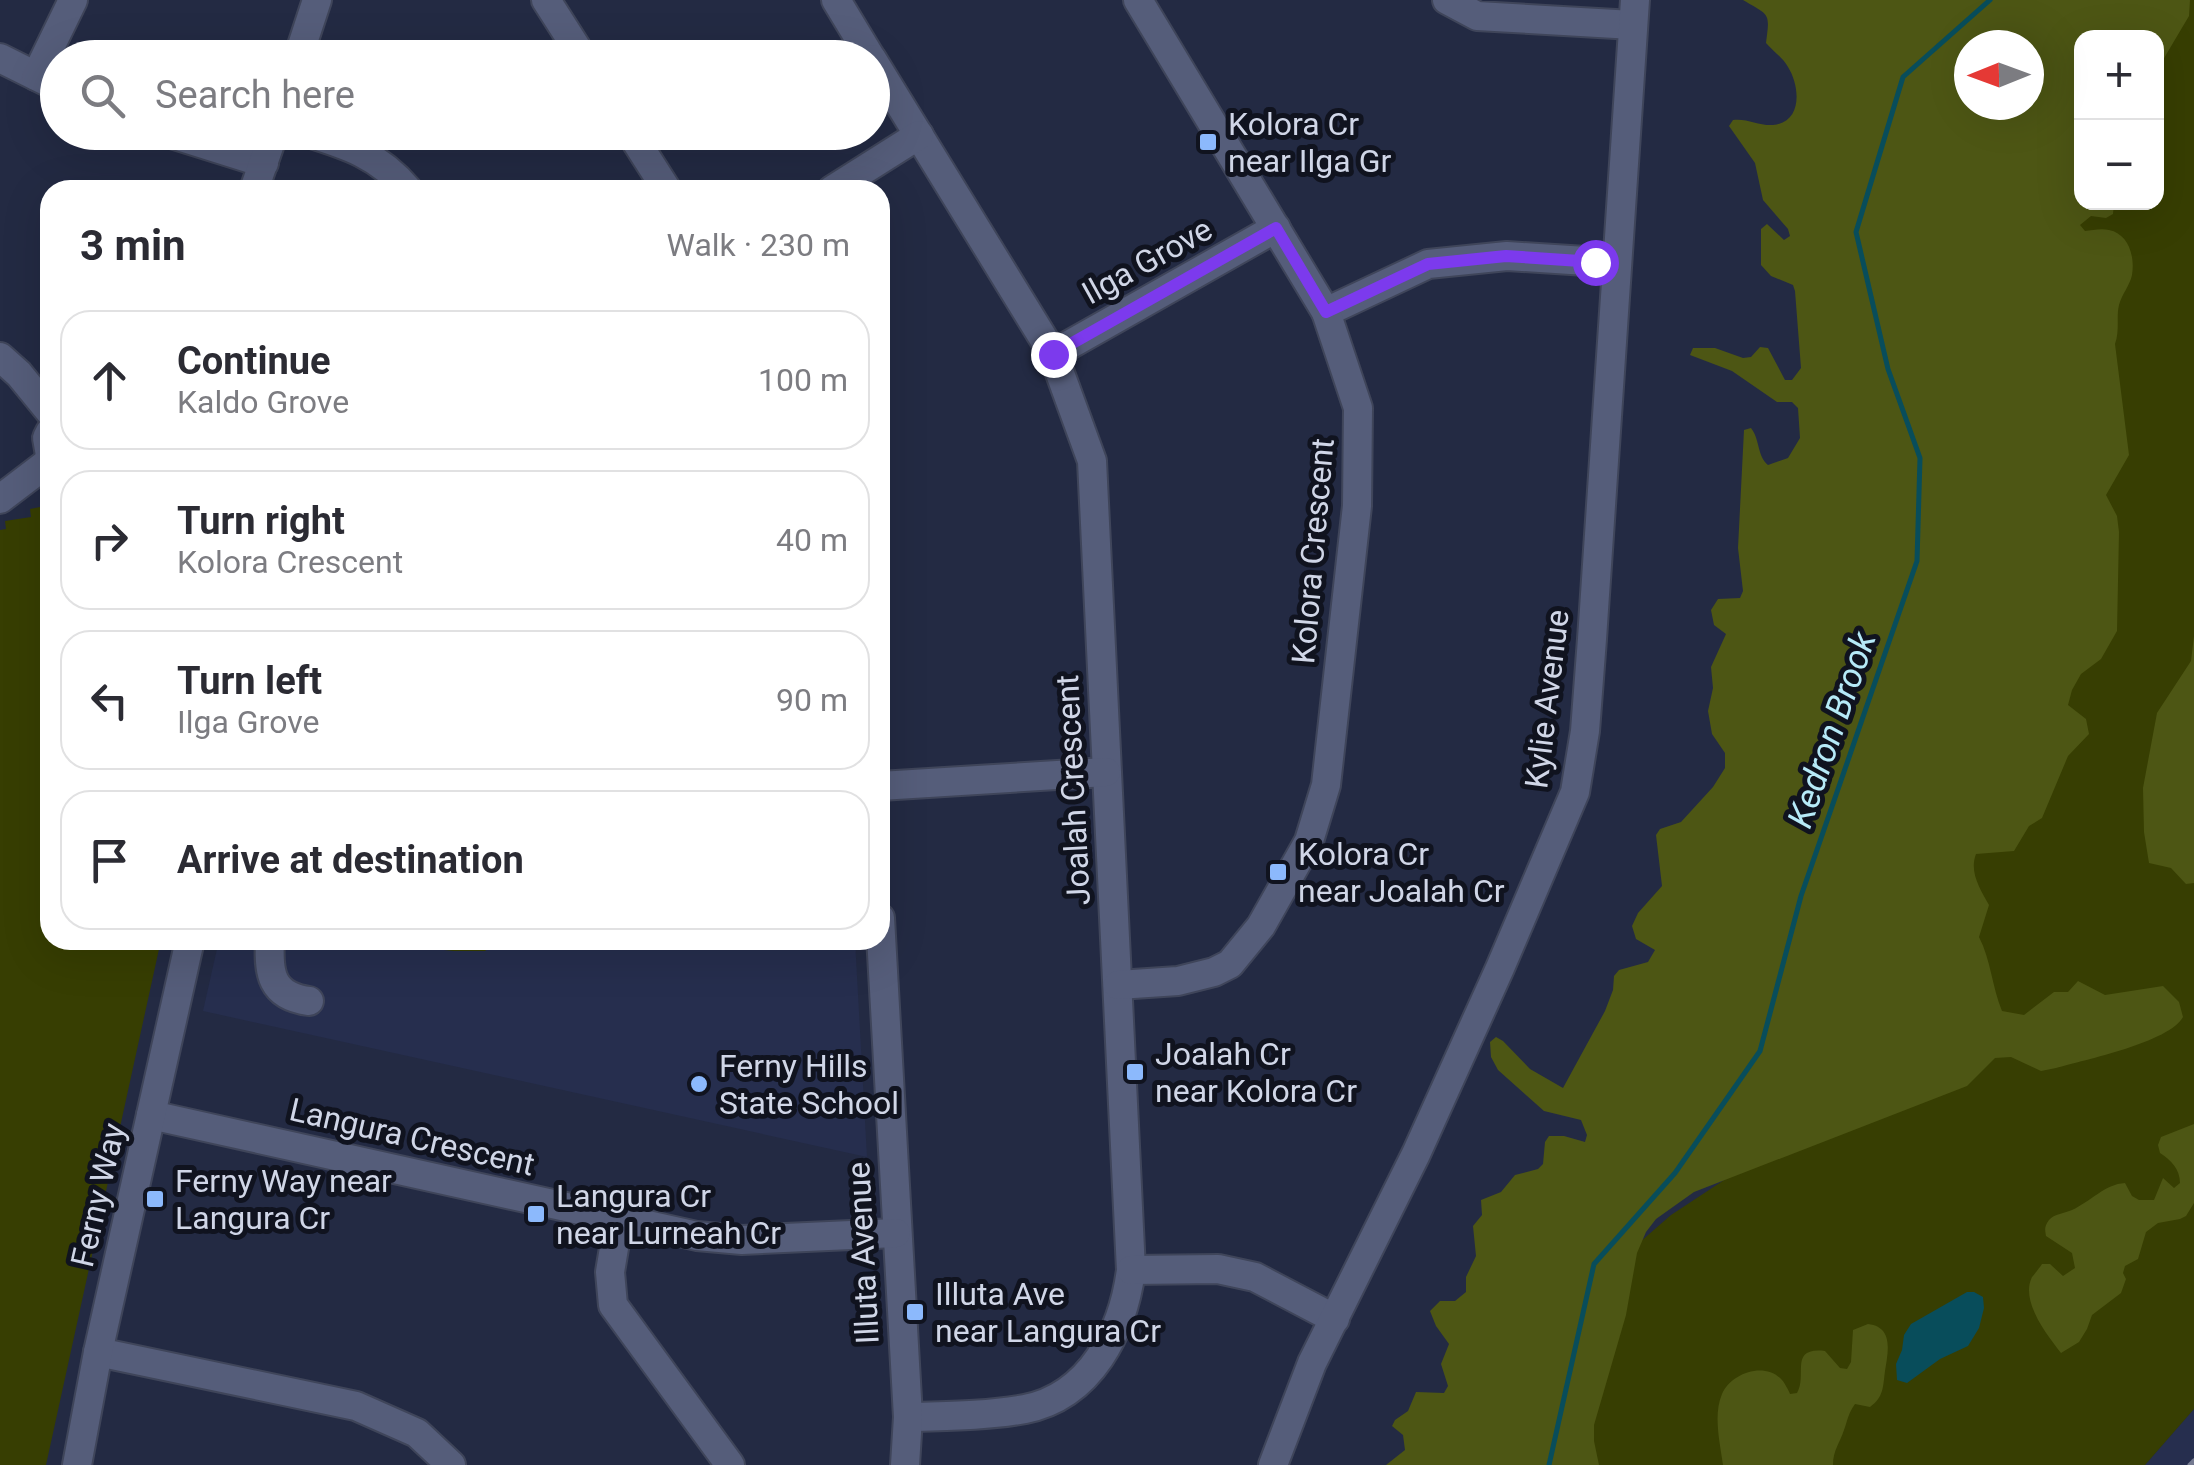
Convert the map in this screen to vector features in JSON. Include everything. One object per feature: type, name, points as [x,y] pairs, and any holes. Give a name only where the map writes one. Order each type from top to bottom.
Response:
[{"type":"street","points":[[60,40],[73,0]]},
{"type":"street","points":[[304,40],[317,0]]},
{"type":"street","points":[[546,0],[572,40]]},
{"type":"street","name":"Joalah Crescent","points":[[836,0],[861,40]]},
{"type":"street","name":"Kolora Crescent","points":[[1118,985],[1178,981],[1230,964],[1261,926],[1309,841],[1326,785],[1357,506],[1358,408],[1326,312],[1138,0]]},
{"type":"street","points":[[1447,0],[1477,16],[1634,12]]},
{"type":"street","name":"Kylie Avenue","points":[[1272,1465],[1312,1363],[1438,1106],[1575,792],[1585,731],[1592,639],[1634,12]]},
{"type":"street","points":[[0,58],[40,79]]},
{"type":"street","name":"Joalah Crescent","points":[[890,87],[1053,354],[1092,461],[1131,1270],[1121,1318],[1098,1362],[1082,1382],[1028,1408],[908,1417]]},
{"type":"street","points":[[848,180],[919,135]]},
{"type":"street","points":[[222,150],[264,163]]},
{"type":"street","points":[[258,180],[268,150]]},
{"type":"street","points":[[356,150],[379,161],[400,180]]},
{"type":"street","points":[[641,150],[661,180]]},
{"type":"street","name":"Ilga Grove","points":[[1053,354],[1276,228]]},
{"type":"street","points":[[1326,312],[1428,264],[1506,256],[1617,263]]},
{"type":"street","points":[[0,357],[40,400]]},
{"type":"street","points":[[0,499],[40,466]]},
{"type":"street","points":[[890,785],[1106,772]]},
{"type":"street","name":"Ferny Way","points":[[77,1465],[98,1352],[188,950]]},
{"type":"street","points":[[270,950],[274,981],[289,996],[309,1000]]},
{"type":"street","name":"Illuta Avenue","points":[[882,950],[908,1417],[905,1465]]},
{"type":"street","name":"Langura Crescent","points":[[151,1115],[718,1239],[896,1233]]},
{"type":"street","points":[[618,1218],[610,1272],[613,1305],[730,1465]]},
{"type":"street","points":[[1131,1270],[1218,1269],[1254,1277],[1334,1318]]},
{"type":"street","points":[[98,1352],[356,1406],[417,1432],[451,1465]]},
{"type":"shaded area","name":"Ferny Hills State School","points":[[217,950],[856,950],[867,1157],[203,1011]]},
{"type":"shaded area","points":[[1967,1292],[1983,1297],[1984,1308],[1979,1328],[1968,1346],[1940,1359],[1907,1383],[1897,1380],[1896,1364],[1911,1324]]},
{"type":"shaded area","points":[[2194,1409],[2194,1465],[2145,1465]]},
{"type":"green space","points":[[1743,0],[2190,0],[2189,16],[2164,58],[2164,30],[2074,30],[2074,210],[2113,210],[2106,218],[2091,216],[2080,225],[2085,231],[2103,229],[2121,236],[2129,247],[2133,268],[2119,305],[2115,344],[2129,455],[2106,495],[2117,516],[2119,532],[2117,631],[2101,659],[2081,674],[2072,690],[2068,705],[2086,719],[2089,734],[2068,756],[2042,818],[2029,826],[2014,851],[1976,854],[1974,867],[1989,905],[1979,937],[2002,1011],[2024,1015],[2054,992],[2068,992],[2078,981],[2105,995],[2163,986],[2179,1002],[2183,1017],[2175,1026],[2144,1042],[2056,1068],[2041,1071],[2011,1057],[1995,1058],[1967,1086],[1694,1192],[1656,1219],[1637,1253],[1626,1315],[1594,1425],[1599,1465],[1386,1465],[1405,1450],[1403,1435],[1392,1426],[1408,1411],[1416,1392],[1444,1393],[1448,1386],[1441,1364],[1449,1344],[1430,1311],[1440,1301],[1455,1301],[1466,1292],[1466,1277],[1476,1256],[1473,1226],[1482,1215],[1481,1200],[1501,1192],[1515,1175],[1538,1169],[1543,1164],[1549,1136],[1585,1142],[1587,1135],[1581,1120],[1544,1111],[1498,1070],[1491,1057],[1490,1042],[1496,1037],[1503,1041],[1530,1069],[1563,1088],[1605,1011],[1614,976],[1619,970],[1648,962],[1655,950],[1636,939],[1632,926],[1662,886],[1656,835],[1660,829],[1681,822],[1725,768],[1725,753],[1712,734],[1708,711],[1713,688],[1711,667],[1726,634],[1714,625],[1711,610],[1718,599],[1740,598],[1743,591],[1738,548],[1744,430],[1751,428],[1768,465],[1788,458],[1800,438],[1798,408],[1792,402],[1777,402],[1732,371],[1690,355],[1693,348],[1715,348],[1743,358],[1751,357],[1760,347],[1768,348],[1785,380],[1792,380],[1801,368],[1793,285],[1771,276],[1761,265],[1761,229],[1767,224],[1784,240],[1790,236],[1788,229],[1763,200],[1755,163],[1729,126],[1733,120],[1773,125],[1790,117],[1794,110],[1792,75],[1766,43],[1768,25],[1763,12]]},
{"type":"green space","points":[[2040,0],[2194,0],[2194,1409],[2145,1465],[1578,1465],[1632,1249],[1671,1215],[1785,1140],[2025,120],[2044,120],[2044,30],[2033,30]]},
{"type":"green space","points":[[40,507],[40,950],[159,950],[46,1465],[0,1465],[0,530],[6,529],[5,521],[31,517],[30,509]]},
{"type":"green space","points":[[2194,636],[2194,883],[2186,884],[2171,868],[2149,863],[2143,788],[2157,713],[2191,661]]},
{"type":"green space","points":[[2194,1124],[2194,1203],[2186,1216],[2158,1223],[2146,1232],[2138,1259],[2125,1266],[2121,1293],[2092,1315],[2079,1342],[2061,1353],[2037,1317],[2030,1296],[2032,1277],[2042,1264],[2050,1264],[2063,1276],[2075,1268],[2072,1253],[2046,1236],[2047,1222],[2118,1184],[2125,1183],[2139,1200],[2154,1200],[2163,1178],[2174,1188],[2180,1183],[2178,1173],[2160,1153],[2158,1145],[2161,1137]]},
{"type":"green space","points":[[1868,1324],[1886,1335],[1882,1391],[1870,1407],[1855,1404],[1833,1465],[1723,1465],[1718,1411],[1722,1394],[1733,1380],[1749,1372],[1767,1371],[1782,1380],[1790,1394],[1797,1393],[1801,1364],[1807,1353],[1825,1351],[1840,1368],[1847,1369],[1853,1330]]},
{"type":"waterway","name":"Kedron Brook","points":[[1549,1465],[1594,1264],[1675,1173],[1760,1051],[1801,896],[1917,561],[1920,458],[1888,369],[1856,232],[1903,77],[1990,0]]},
{"type":"railway","points":[[2190,1465],[2194,1461]]},
{"type":"place","name":"Kolora Cr near Ilga Gr","points":[[1208,142]]},
{"type":"place","name":"Kolora Cr near Joalah Cr","points":[[1278,872]]},
{"type":"place","name":"Joalah Cr near Kolora Cr","points":[[1135,1072]]},
{"type":"place","name":"Ferny Hills State School","points":[[699,1084]]},
{"type":"place","name":"Ferny Way near Langura Cr","points":[[155,1199]]},
{"type":"place","name":"Langura Cr near Lurneah Cr","points":[[536,1214]]},
{"type":"place","name":"Illuta Ave near Langura Cr","points":[[915,1312]]},
{"type":"route","points":[[1053,354],[1276,228],[1326,312],[1428,264],[1506,256],[1595,262]]}]
